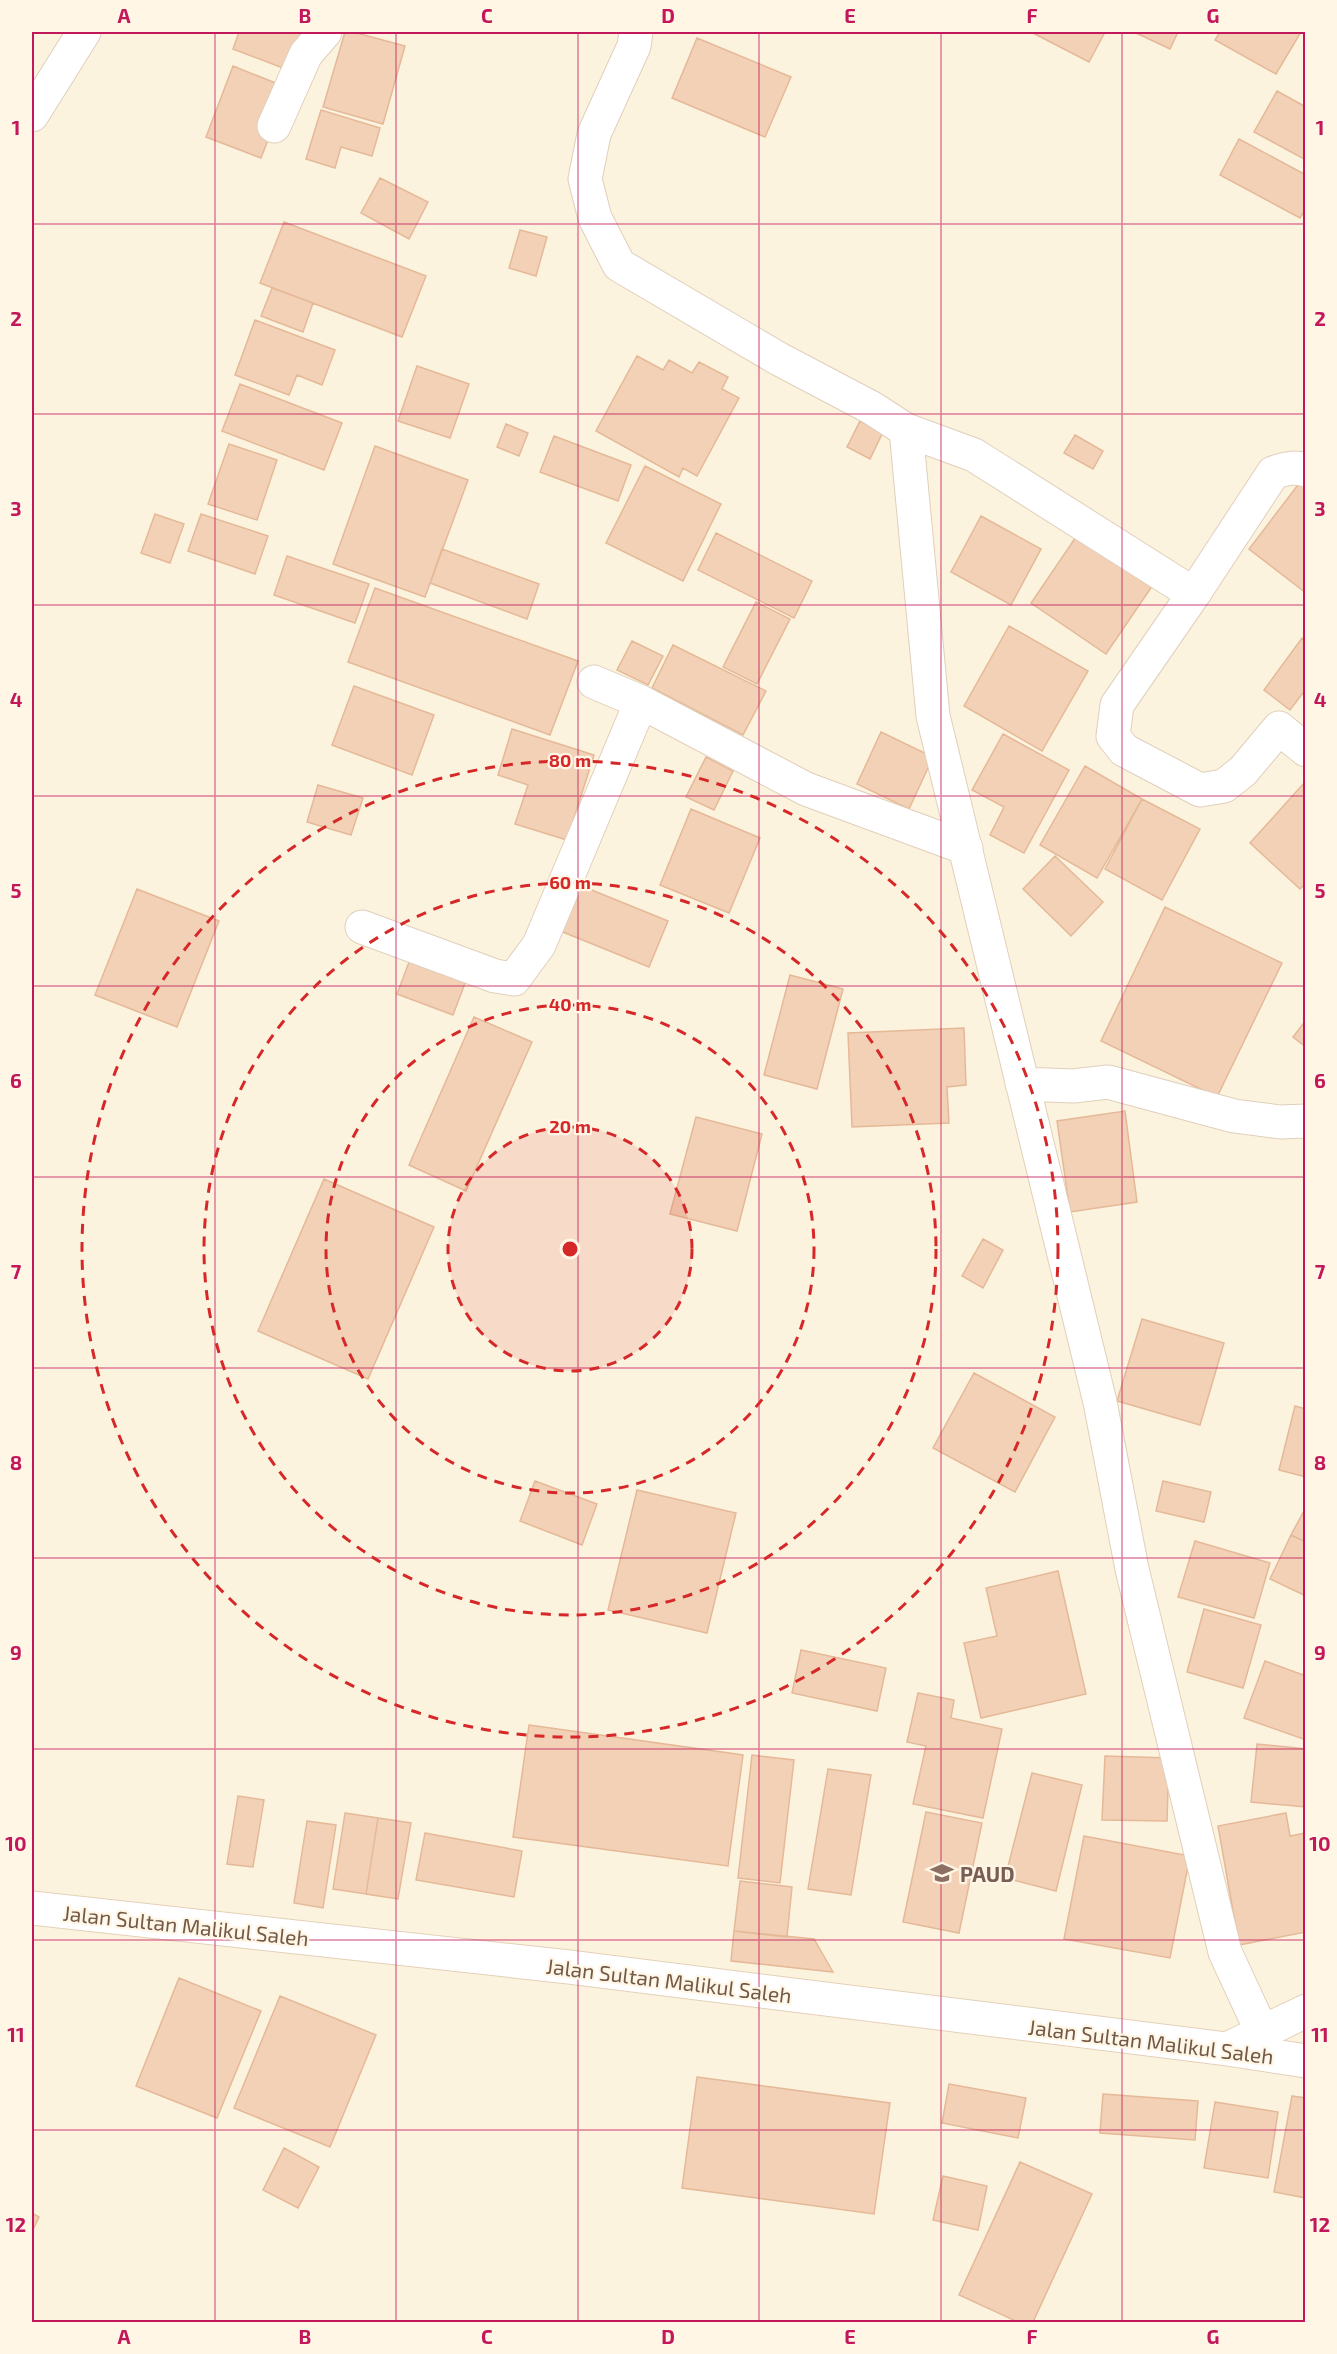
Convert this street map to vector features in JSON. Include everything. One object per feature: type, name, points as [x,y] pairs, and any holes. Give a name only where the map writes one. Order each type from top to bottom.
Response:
[{"type":"street","points":[[32,115],[84,32]]},
{"type":"street","points":[[274,126],[306,54],[325,32]]},
{"type":"street","points":[[636,32],[634,46],[594,134],[585,179],[594,218],[619,265],[779,359],[872,408],[906,430],[974,455],[1181,586],[1195,592]]},
{"type":"street","points":[[906,430],[933,716],[1100,1402],[1132,1569],[1226,1952],[1262,2032]]},
{"type":"street","points":[[1305,470],[1298,467],[1273,473],[1117,705],[1113,736],[1124,750],[1200,790],[1224,786],[1243,771],[1279,728],[1305,750]]},
{"type":"street","points":[[594,682],[641,702],[806,789],[966,848]]},
{"type":"street","points":[[362,927],[495,975],[514,979],[539,945],[641,702]]},
{"type":"street","points":[[1022,1084],[1073,1086],[1108,1082],[1234,1116],[1280,1122],[1305,1121]]},
{"type":"street","name":"Jalan Sultan Malikul Saleh","points":[[32,1908],[580,1968],[1227,2049],[1305,2061]]},
{"type":"street","points":[[1227,2049],[1305,2011]]},
{"type":"building","points":[[239,32],[306,32],[291,71],[233,49]]},
{"type":"building","points":[[345,32],[353,32],[405,46],[383,124],[323,107]]},
{"type":"building","points":[[1031,32],[1105,32],[1089,62]]},
{"type":"building","points":[[1134,32],[1178,32],[1170,49]]},
{"type":"building","points":[[1220,32],[1301,32],[1276,74],[1215,40]]},
{"type":"building","points":[[697,38],[791,77],[765,137],[672,98]]},
{"type":"building","points":[[233,66],[288,88],[261,158],[206,137]]},
{"type":"building","points":[[1277,91],[1306,107],[1306,160],[1254,132]]},
{"type":"building","points":[[321,110],[380,128],[372,156],[341,147],[335,168],[306,159]]},
{"type":"building","points":[[1239,139],[1306,175],[1306,208],[1300,218],[1220,175]]},
{"type":"building","points":[[380,178],[428,202],[409,239],[361,213]]},
{"type":"building","points":[[284,222],[426,276],[402,337],[260,283]]},
{"type":"building","points":[[520,230],[547,237],[536,276],[509,268]]},
{"type":"building","points":[[272,288],[313,303],[303,332],[261,316]]},
{"type":"building","points":[[255,320],[335,350],[322,385],[297,375],[289,395],[235,375]]},
{"type":"building","points":[[637,356],[663,370],[669,360],[692,373],[699,362],[728,377],[722,389],[739,398],[697,476],[683,468],[679,477],[596,431]]},
{"type":"building","points":[[417,366],[469,384],[450,438],[398,421]]},
{"type":"building","points":[[240,384],[342,423],[324,470],[222,431]]},
{"type":"building","points":[[860,421],[883,432],[870,459],[847,447]]},
{"type":"building","points":[[506,424],[528,433],[519,456],[497,447]]},
{"type":"building","points":[[1075,435],[1103,451],[1093,469],[1064,453]]},
{"type":"building","points":[[554,436],[631,465],[618,501],[540,472]]},
{"type":"building","points":[[229,444],[277,460],[257,520],[208,504]]},
{"type":"building","points":[[375,446],[468,480],[425,597],[333,564]]},
{"type":"building","points":[[645,466],[721,504],[683,581],[606,543]]},
{"type":"building","points":[[1304,477],[1306,478],[1306,593],[1249,549]]},
{"type":"building","points":[[155,514],[184,524],[170,563],[141,553]]},
{"type":"building","points":[[201,514],[268,536],[255,574],[188,551]]},
{"type":"building","points":[[981,516],[1041,549],[1011,605],[951,572]]},
{"type":"building","points":[[1080,531],[1155,582],[1106,654],[1031,603]]},
{"type":"building","points":[[716,533],[812,581],[794,618],[698,570]]},
{"type":"building","points":[[442,549],[539,584],[527,619],[430,583]]},
{"type":"building","points":[[287,556],[369,584],[355,623],[274,595]]},
{"type":"building","points":[[375,588],[578,661],[550,735],[348,662]]},
{"type":"building","points":[[756,602],[790,619],[757,684],[723,667]]},
{"type":"building","points":[[1009,626],[1088,671],[1042,751],[964,706]]},
{"type":"building","points":[[1302,638],[1306,641],[1306,689],[1290,710],[1264,690]]},
{"type":"building","points":[[632,641],[663,656],[648,685],[617,670]]},
{"type":"building","points":[[673,645],[766,691],[743,735],[652,688]]},
{"type":"building","points":[[354,686],[434,715],[412,775],[332,745]]},
{"type":"building","points":[[512,729],[594,755],[567,840],[515,824],[528,785],[498,775]]},
{"type":"building","points":[[881,732],[933,757],[909,809],[857,784]]},
{"type":"building","points":[[1003,734],[1069,770],[1024,853],[990,835],[1004,807],[972,790]]},
{"type":"building","points":[[706,757],[733,771],[714,810],[686,797]]},
{"type":"building","points":[[1085,766],[1142,799],[1097,878],[1040,845]]},
{"type":"building","points":[[1304,783],[1306,785],[1306,883],[1300,889],[1250,843]]},
{"type":"building","points":[[318,785],[363,798],[351,835],[307,822]]},
{"type":"building","points":[[1142,799],[1200,829],[1162,900],[1105,869]]},
{"type":"building","points":[[691,809],[760,838],[729,913],[660,885]]},
{"type":"building","points":[[1055,856],[1103,902],[1071,936],[1023,889]]},
{"type":"building","points":[[572,882],[668,921],[649,967],[553,928]]},
{"type":"building","points":[[137,889],[219,921],[177,1027],[95,995]]},
{"type":"building","points":[[1165,907],[1282,963],[1217,1097],[1101,1041]]},
{"type":"building","points":[[411,957],[467,978],[453,1015],[397,994]]},
{"type":"building","points":[[790,975],[843,989],[817,1089],[764,1075]]},
{"type":"building","points":[[474,1017],[532,1042],[466,1191],[409,1165]]},
{"type":"building","points":[[1306,1020],[1306,1047],[1293,1037]]},
{"type":"building","points":[[964,1028],[966,1085],[947,1087],[949,1123],[852,1127],[848,1033]]},
{"type":"building","points":[[1125,1111],[1137,1202],[1070,1212],[1057,1121]]},
{"type":"building","points":[[696,1117],[762,1134],[737,1231],[670,1214]]},
{"type":"building","points":[[324,1179],[434,1227],[368,1379],[258,1331]]},
{"type":"building","points":[[983,1239],[1003,1250],[983,1288],[962,1276]]},
{"type":"building","points":[[1142,1319],[1224,1343],[1200,1425],[1117,1401]]},
{"type":"building","points":[[974,1373],[1055,1417],[1015,1492],[933,1448]]},
{"type":"building","points":[[1295,1406],[1306,1409],[1306,1477],[1279,1470]]},
{"type":"building","points":[[535,1481],[597,1504],[582,1545],[520,1521]]},
{"type":"building","points":[[1163,1481],[1211,1492],[1204,1522],[1156,1511]]},
{"type":"building","points":[[637,1490],[736,1513],[707,1633],[608,1610]]},
{"type":"building","points":[[1306,1507],[1306,1542],[1291,1535]]},
{"type":"building","points":[[1291,1535],[1306,1542],[1306,1596],[1270,1579]]},
{"type":"building","points":[[1195,1541],[1270,1563],[1254,1618],[1178,1597]]},
{"type":"building","points":[[1058,1571],[1086,1694],[981,1718],[964,1643],[997,1636],[986,1588]]},
{"type":"building","points":[[1204,1609],[1261,1625],[1243,1688],[1187,1672]]},
{"type":"building","points":[[801,1650],[886,1668],[877,1711],[792,1693]]},
{"type":"building","points":[[1265,1661],[1306,1676],[1306,1740],[1244,1718]]},
{"type":"building","points":[[918,1693],[954,1700],[951,1718],[1002,1729],[983,1818],[913,1804],[926,1746],[907,1742]]},
{"type":"building","points":[[529,1725],[743,1755],[728,1866],[513,1837]]},
{"type":"building","points":[[1257,1744],[1306,1749],[1306,1807],[1251,1802]]},
{"type":"building","points":[[752,1755],[794,1760],[780,1883],[738,1878]]},
{"type":"building","points":[[1105,1756],[1169,1758],[1167,1821],[1102,1820]]},
{"type":"building","points":[[828,1769],[871,1775],[851,1895],[808,1889]]},
{"type":"building","points":[[1032,1773],[1082,1785],[1056,1891],[1005,1878]]},
{"type":"building","points":[[238,1796],[264,1800],[253,1867],[227,1864]]},
{"type":"building","name":"PAUD","points":[[926,1812],[982,1823],[959,1933],[903,1922]]},
{"type":"building","points":[[345,1813],[378,1818],[366,1894],[333,1889]]},
{"type":"building","points":[[1286,1813],[1290,1836],[1306,1833],[1306,1932],[1239,1945],[1218,1826]]},
{"type":"building","points":[[378,1818],[411,1823],[398,1899],[366,1894]]},
{"type":"building","points":[[307,1821],[336,1825],[323,1908],[294,1903]]},
{"type":"building","points":[[425,1833],[522,1851],[514,1897],[416,1880]]},
{"type":"building","points":[[1084,1836],[1190,1856],[1170,1958],[1064,1939]]},
{"type":"building","points":[[740,1881],[792,1887],[787,1937],[734,1931]]},
{"type":"building","points":[[734,1931],[814,1939],[833,1972],[731,1961]]},
{"type":"building","points":[[179,1978],[261,2011],[217,2118],[136,2086]]},
{"type":"building","points":[[280,1996],[376,2035],[330,2147],[234,2108]]},
{"type":"building","points":[[697,2077],[890,2103],[874,2214],[682,2188]]},
{"type":"building","points":[[949,2084],[1026,2098],[1018,2138],[942,2123]]},
{"type":"building","points":[[1103,2094],[1198,2101],[1195,2140],[1100,2133]]},
{"type":"building","points":[[1292,2096],[1306,2098],[1306,2198],[1274,2192]]},
{"type":"building","points":[[1215,2102],[1278,2112],[1268,2178],[1204,2168]]},
{"type":"building","points":[[284,2148],[319,2167],[298,2208],[263,2190]]},
{"type":"building","points":[[1020,2162],[1092,2194],[1033,2322],[1018,2322],[959,2295]]},
{"type":"building","points":[[943,2176],[987,2186],[978,2230],[933,2220]]},
{"type":"building","points":[[32,2213],[39,2217],[32,2232]]},
{"type":"place","name":"PAUD","points":[[942,1873]]}]
